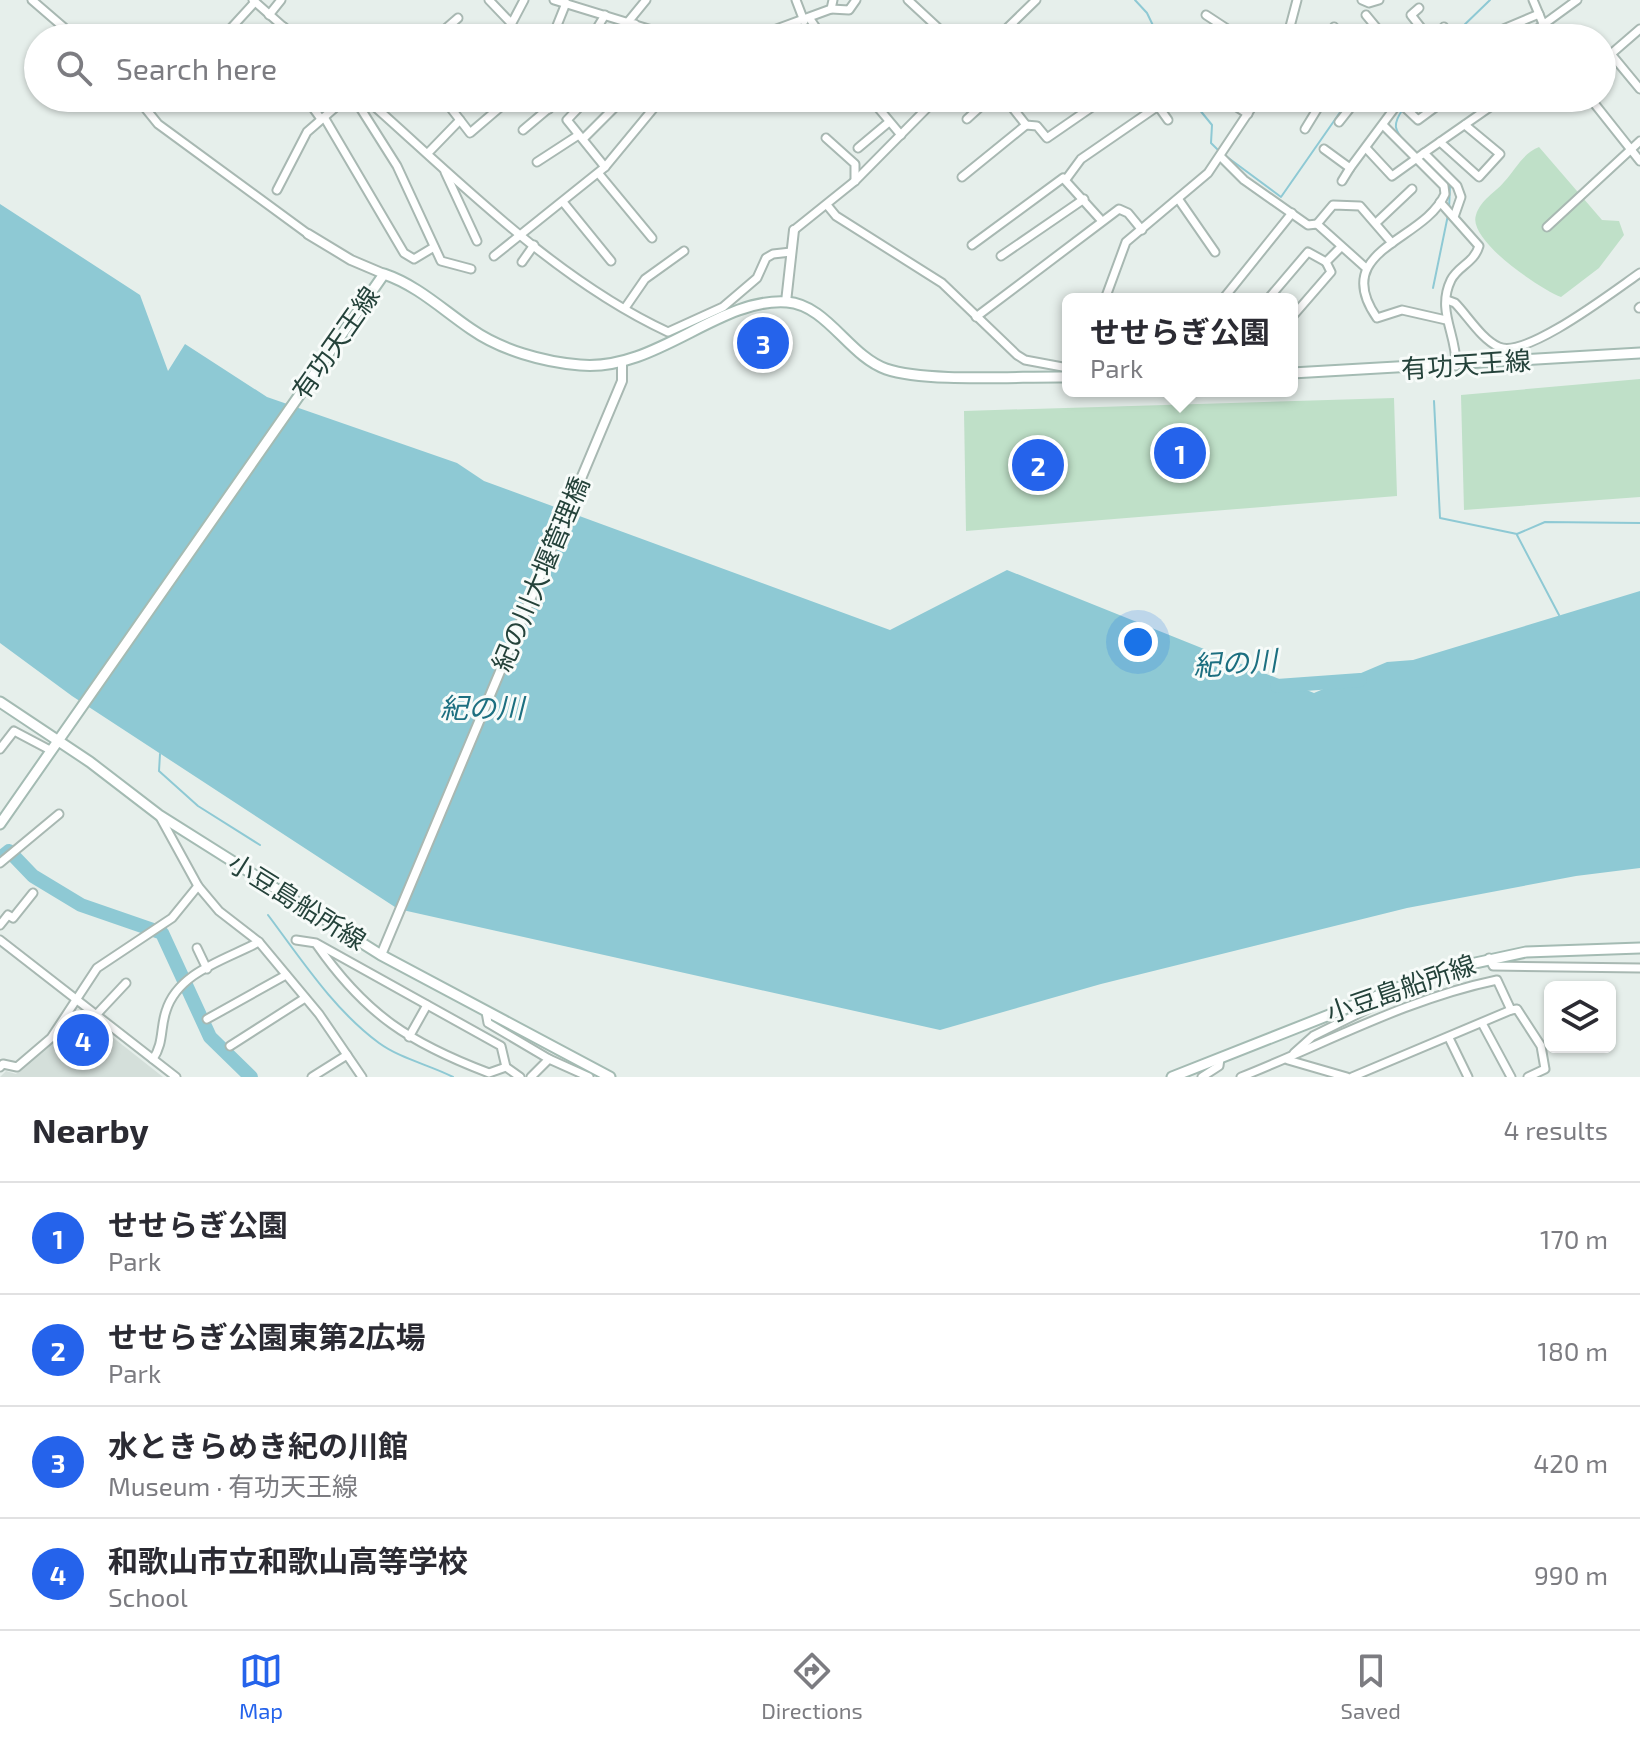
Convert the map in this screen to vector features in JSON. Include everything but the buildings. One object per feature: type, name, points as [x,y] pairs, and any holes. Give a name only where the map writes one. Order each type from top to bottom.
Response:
[{"type":"main road","name":"有功天王線","points":[[0,824],[384,274],[409,285],[472,330],[503,346],[582,366],[622,363],[759,304],[786,302]]},
{"type":"main road","points":[[786,302],[812,312],[870,361],[901,373],[1062,377]]},
{"type":"main road","name":"有功天王線","points":[[1298,373],[1640,353]]},
{"type":"main road","name":"小豆島船所線","points":[[0,702],[60,739],[159,815],[381,955],[610,1077]]},
{"type":"main road","name":"小豆島船所線","points":[[1172,1077],[1405,983],[1489,958],[1554,949],[1640,948]]},
{"type":"street","points":[[32,0],[60,24]]},
{"type":"street","points":[[269,15],[281,0]]},
{"type":"street","points":[[489,0],[511,23],[524,0]]},
{"type":"street","points":[[554,0],[634,24]]},
{"type":"street","points":[[631,23],[646,0]]},
{"type":"street","points":[[796,0],[811,24]]},
{"type":"street","points":[[795,24],[832,4],[849,10],[856,0]]},
{"type":"street","points":[[908,0],[934,24]]},
{"type":"street","points":[[1291,24],[1297,0]]},
{"type":"street","points":[[1362,0],[1369,3],[1379,0]]},
{"type":"street","points":[[1533,0],[1543,24]]},
{"type":"street","points":[[1547,24],[1577,0]]},
{"type":"street","points":[[234,24],[254,1],[280,24]]},
{"type":"street","points":[[1010,24],[1032,1]]},
{"type":"street","points":[[558,24],[566,3]]},
{"type":"street","points":[[1419,8],[1411,15],[1419,24]]},
{"type":"street","points":[[1515,24],[1539,14]]},
{"type":"street","points":[[600,24],[605,15]]},
{"type":"street","points":[[1206,15],[1220,24]]},
{"type":"street","points":[[1366,15],[1373,24]]},
{"type":"street","points":[[451,24],[458,18]]},
{"type":"street","points":[[1616,50],[1637,32],[1640,42]]},
{"type":"street","points":[[1616,60],[1640,89]]},
{"type":"street","points":[[148,112],[158,124],[308,234],[351,260],[384,274]]},
{"type":"street","points":[[317,112],[404,253],[414,259],[434,247]]},
{"type":"street","points":[[277,190],[300,143],[329,112]]},
{"type":"street","points":[[363,112],[397,166],[441,261],[471,269]]},
{"type":"street","points":[[381,112],[520,235],[625,308],[668,332],[723,307],[757,278],[766,258],[791,252]]},
{"type":"street","points":[[454,112],[470,133],[495,112]]},
{"type":"street","points":[[523,130],[545,112]]},
{"type":"street","points":[[575,112],[567,120],[652,238]]},
{"type":"street","points":[[537,162],[581,137],[609,112]]},
{"type":"street","points":[[494,256],[602,170],[650,112]]},
{"type":"street","points":[[881,112],[901,135]]},
{"type":"street","points":[[786,302],[794,230],[855,181],[923,112]]},
{"type":"street","points":[[967,119],[975,112]]},
{"type":"street","points":[[1016,112],[1026,125]]},
{"type":"street","points":[[962,177],[1026,125],[1037,126],[1047,138],[1085,112]]},
{"type":"street","points":[[972,245],[1067,178],[1081,159],[1149,112]]},
{"type":"street","points":[[1162,112],[1168,120]]},
{"type":"street","points":[[1107,293],[1126,242],[1179,200],[1222,155],[1248,114],[1245,112]]},
{"type":"street","points":[[1305,129],[1315,112]]},
{"type":"street","points":[[1339,122],[1347,112]]},
{"type":"street","points":[[1342,181],[1396,112]]},
{"type":"street","points":[[1411,112],[1418,120],[1429,112]]},
{"type":"street","points":[[1366,148],[1392,176],[1483,112]]},
{"type":"street","points":[[1601,112],[1640,161]]},
{"type":"street","points":[[428,153],[460,120]]},
{"type":"street","points":[[858,148],[889,122]]},
{"type":"street","points":[[1440,142],[1479,177],[1500,154],[1465,125]]},
{"type":"street","points":[[1384,126],[1457,186],[1461,197],[1453,216]]},
{"type":"street","points":[[826,138],[855,164],[855,181]]},
{"type":"street","points":[[1547,227],[1640,141]]},
{"type":"street","points":[[1324,149],[1350,168]]},
{"type":"street","points":[[1222,155],[1244,180],[1308,225],[1317,224],[1333,205],[1348,203],[1360,206],[1392,243]]},
{"type":"street","points":[[1420,156],[1444,186],[1442,204],[1383,247],[1366,268],[1366,300],[1377,318],[1402,310],[1446,320]]},
{"type":"street","points":[[444,170],[477,241]]},
{"type":"street","points":[[1067,178],[1101,220]]},
{"type":"street","points":[[1377,222],[1412,189]]},
{"type":"street","points":[[1001,256],[1084,199]]},
{"type":"street","points":[[1179,200],[1215,252]]},
{"type":"street","points":[[563,202],[611,261]]},
{"type":"street","points":[[1442,204],[1479,246],[1476,257],[1452,278],[1447,300],[1446,320],[1456,339],[1456,366]]},
{"type":"street","points":[[827,205],[836,216],[942,283],[1025,360],[1062,367]]},
{"type":"street","points":[[976,317],[1119,209],[1128,213],[1142,230]]},
{"type":"street","points":[[1228,293],[1292,213]]},
{"type":"street","points":[[1317,224],[1366,268]]},
{"type":"street","points":[[522,262],[534,245]]},
{"type":"street","points":[[1326,262],[1341,247]]},
{"type":"street","points":[[625,308],[645,279],[684,251]]},
{"type":"street","points":[[1273,293],[1308,252],[1326,262],[1331,272],[1298,310]]},
{"type":"street","points":[[1447,300],[1455,303],[1493,343],[1508,348],[1539,340],[1640,273]]},
{"type":"street","name":"紀の川大堰管理橋","points":[[381,955],[622,381],[622,363]]},
{"type":"street","points":[[0,749],[14,731],[50,750]]},
{"type":"street","points":[[0,863],[59,814]]},
{"type":"street","points":[[159,815],[198,886],[219,911],[259,942],[305,998],[362,1077]]},
{"type":"street","points":[[1,1064],[17,1067],[39,1050],[78,1001],[97,968],[172,918],[198,886]]},
{"type":"street","points":[[0,925],[8,915],[13,918],[33,893]]},
{"type":"street","points":[[0,940],[176,1077]]},
{"type":"street","points":[[296,940],[316,943],[501,1046],[506,1067],[520,1077]]},
{"type":"street","points":[[153,1059],[161,1048],[165,1012],[183,982],[259,942]]},
{"type":"street","points":[[316,943],[339,976],[390,1026],[445,1057],[489,1073],[506,1067]]},
{"type":"street","points":[[197,948],[207,969]]},
{"type":"street","points":[[1489,958],[1493,966],[1520,968],[1640,968]]},
{"type":"street","points":[[207,1019],[286,975]]},
{"type":"street","points":[[1241,1077],[1411,1003],[1459,988],[1497,980],[1511,1010]]},
{"type":"street","points":[[96,1015],[126,983]]},
{"type":"street","points":[[1286,1059],[1313,1036],[1400,993],[1405,983]]},
{"type":"street","points":[[230,1046],[305,998]]},
{"type":"street","points":[[409,1037],[427,1005]]},
{"type":"street","points":[[1286,1059],[1349,1077],[1517,1009],[1541,1046],[1545,1069],[1528,1077]]},
{"type":"street","points":[[486,1012],[488,1023],[549,1059],[589,1077]]},
{"type":"street","points":[[1483,1025],[1511,1077]]},
{"type":"street","points":[[1449,1038],[1468,1077]]},
{"type":"street","points":[[312,1077],[347,1055]]},
{"type":"street","points":[[1202,1077],[1219,1066],[1220,1058]]},
{"type":"street","points":[[531,1077],[549,1059]]},
{"type":"shaded area","points":[[78,1010],[163,1077],[0,1077],[6,1071],[16,1074]]},
{"type":"green space","points":[[1539,147],[1602,220],[1619,221],[1624,235],[1599,268],[1561,297],[1507,262],[1493,250],[1476,225],[1476,215],[1481,205],[1524,158]]},
{"type":"green space","points":[[1640,379],[1640,497],[1464,510],[1461,395]]},
{"type":"green space","points":[[1394,398],[1397,496],[966,531],[964,411]]},
{"type":"water","name":"紀の川","points":[[0,204],[140,295],[168,371],[185,344],[267,397],[457,463],[484,481],[890,630],[1007,570],[1314,693],[1387,662],[1413,660],[1640,591],[1640,868],[1576,876],[1407,908],[1101,984],[940,1030],[398,909],[72,696],[0,643]]},
{"type":"waterway","points":[[1135,0],[1152,24]]},
{"type":"waterway","points":[[1465,24],[1490,0]]},
{"type":"waterway","points":[[1201,112],[1212,125],[1211,143],[1218,150]]},
{"type":"waterway","points":[[1223,154],[1281,197],[1340,112]]},
{"type":"waterway","points":[[1401,112],[1396,127],[1406,144]]},
{"type":"waterway","points":[[1433,171],[1450,186],[1449,209]]},
{"type":"waterway","points":[[1433,288],[1448,215]]},
{"type":"waterway","points":[[1434,401],[1440,518],[1517,534],[1545,522],[1640,523]]},
{"type":"waterway","points":[[1517,535],[1559,615]]},
{"type":"waterway","name":"紀の川","points":[[1277,686],[1360,680]]},
{"type":"waterway","points":[[160,754],[159,771],[198,806],[260,845]]},
{"type":"waterway","points":[[0,858],[9,851],[33,876],[81,905],[162,933],[210,1037],[251,1077]]},
{"type":"waterway","points":[[268,915],[319,983],[363,1030],[397,1053],[453,1077]]},
{"type":"place","name":"水ときらめき紀の川館","points":[[763,343]]},
{"type":"place","name":"せせらぎ公園","points":[[1180,453]]},
{"type":"place","name":"せせらぎ公園東第2広場","points":[[1038,465]]},
{"type":"place","name":"和歌山市立和歌山高等学校","points":[[83,1040]]}]
